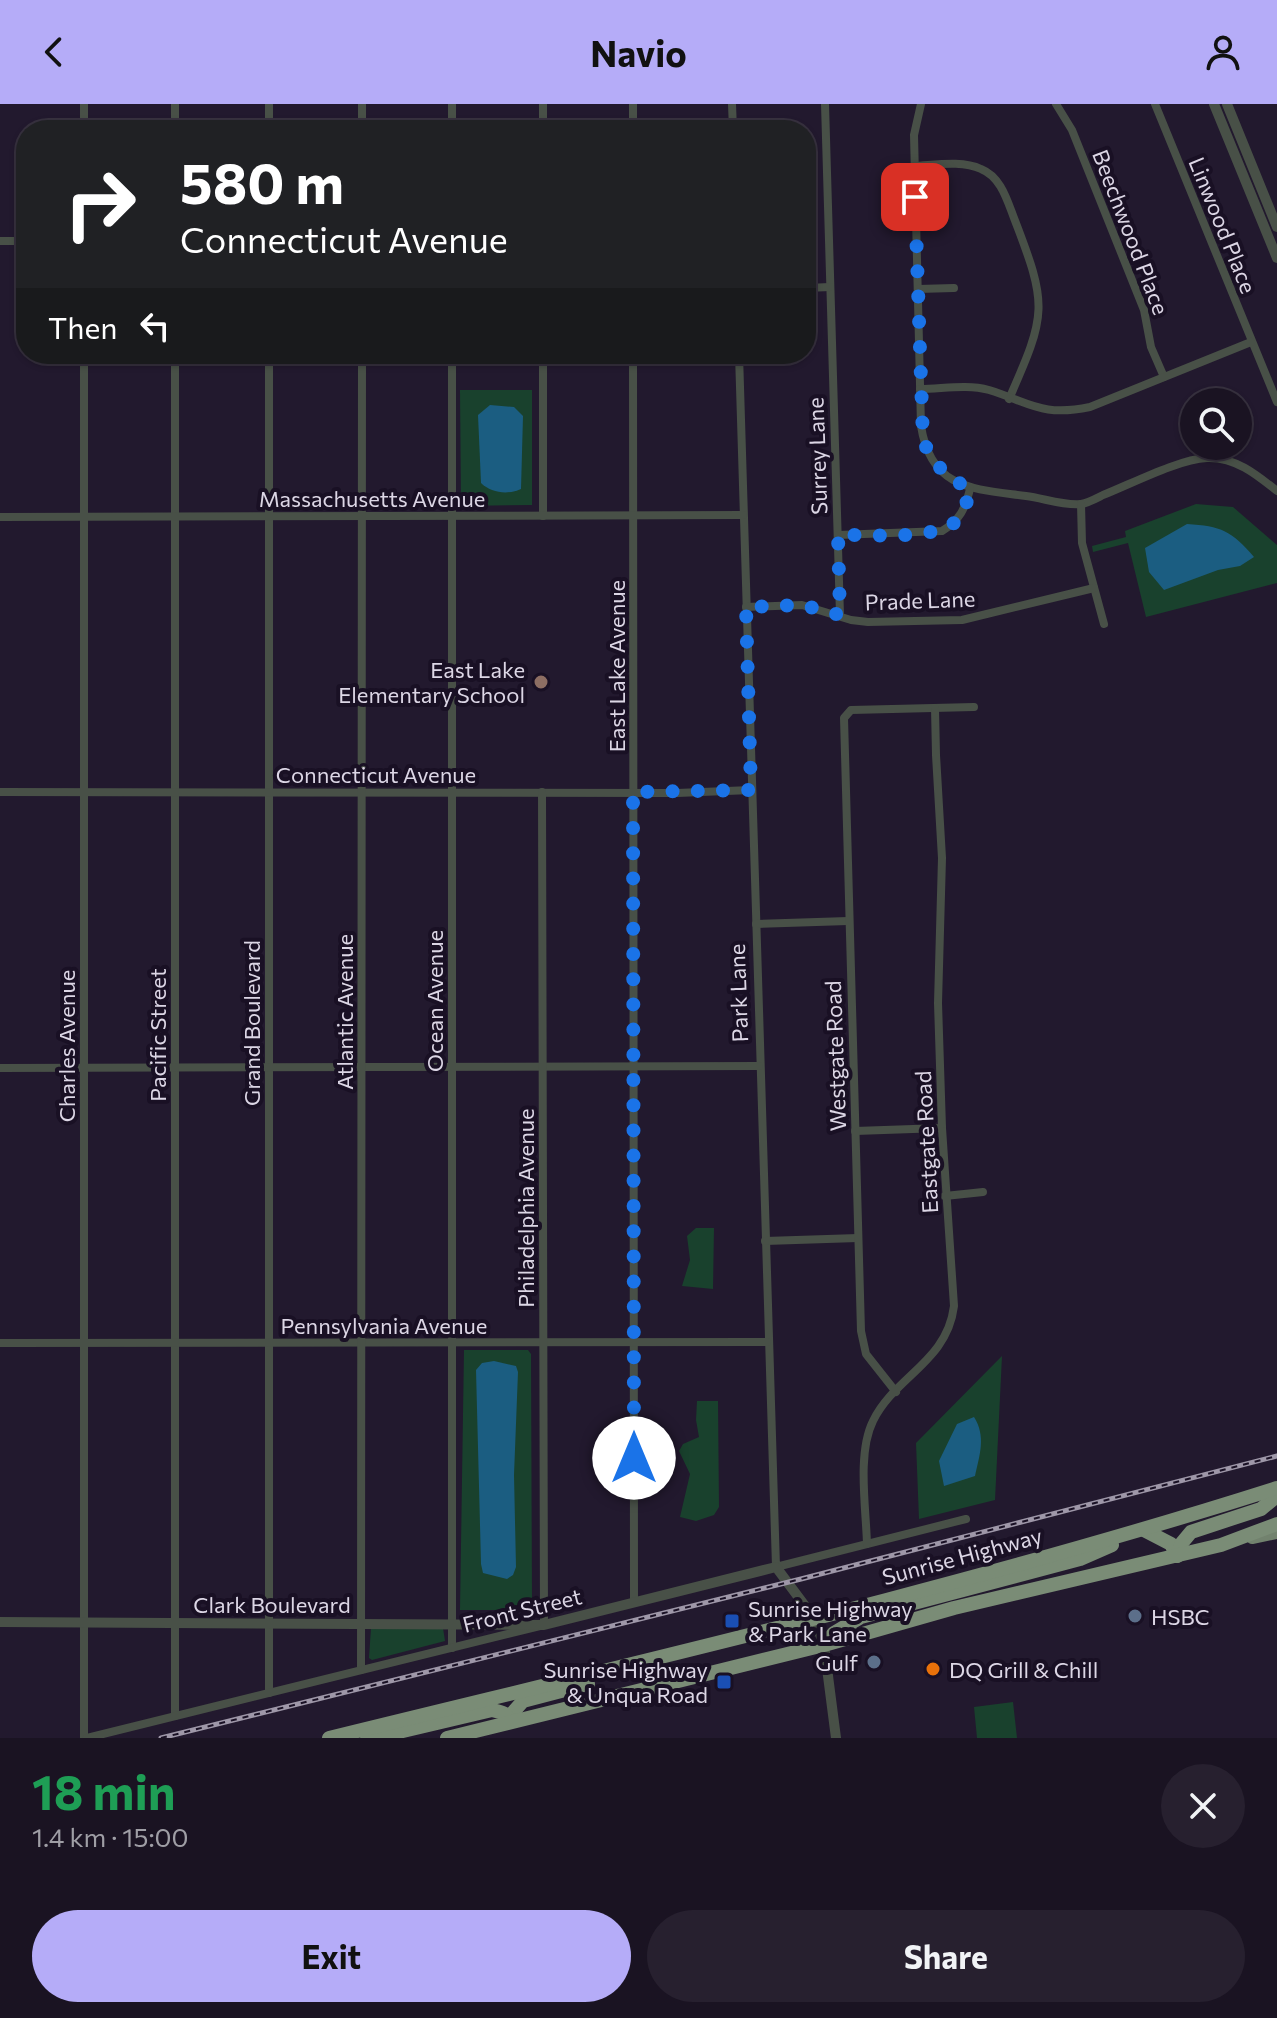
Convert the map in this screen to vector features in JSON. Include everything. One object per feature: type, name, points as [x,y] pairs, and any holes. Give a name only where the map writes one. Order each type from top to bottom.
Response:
[{"type":"highway","name":"Sunrise Highway","points":[[329,1738],[814,1618],[1137,1532],[1277,1488]]},
{"type":"highway","points":[[1177,1556],[1181,1544],[1191,1532],[1261,1509],[1277,1496]]},
{"type":"highway","points":[[447,1738],[824,1645],[954,1608],[1221,1545],[1277,1524]]},
{"type":"highway","points":[[824,1645],[834,1633],[861,1617],[1080,1559],[1137,1532],[1171,1544],[1177,1556]]},
{"type":"highway","points":[[954,1608],[981,1594],[997,1568]]},
{"type":"highway","points":[[510,1720],[523,1701],[657,1666],[698,1647]]},
{"type":"highway","points":[[342,1738],[390,1734],[492,1710],[504,1712],[510,1720]]},
{"type":"main road","points":[[1221,1545],[1277,1533]]},
{"type":"street","name":"Surrey Lane","points":[[825,104],[840,615]]},
{"type":"street","points":[[921,104],[914,135],[921,426],[927,450],[943,472],[970,489],[1081,504],[1184,463],[1205,458],[1239,464],[1275,485]]},
{"type":"street","name":"Beechwood Place","points":[[1056,104],[1072,130],[1144,310],[1151,347],[1164,377]]},
{"type":"street","name":"Linwood Place","points":[[1155,104],[1277,402]]},
{"type":"street","points":[[1214,104],[1277,258]]},
{"type":"street","points":[[1227,104],[1277,227]]},
{"type":"street","points":[[914,166],[965,165],[985,170],[999,183],[1012,213],[1035,273],[1040,307],[1032,346],[1009,399]]},
{"type":"street","points":[[816,288],[830,287]]},
{"type":"street","points":[[918,289],[954,288]]},
{"type":"street","points":[[920,389],[975,388],[1037,409],[1069,412],[1090,407],[1251,342]]},
{"type":"street","name":"Charles Avenue","points":[[84,364],[86,1738]]},
{"type":"street","name":"Pacific Street","points":[[175,364],[175,1716]]},
{"type":"street","name":"Grand Boulevard","points":[[269,364],[269,1693]]},
{"type":"street","name":"Atlantic Avenue","points":[[361,1670],[362,364]]},
{"type":"street","name":"Ocean Avenue","points":[[452,364],[452,1648]]},
{"type":"street","points":[[543,364],[543,516]]},
{"type":"street","name":"East Lake Avenue","points":[[633,364],[634,1602]]},
{"type":"street","name":"Park Lane","points":[[739,364],[776,1567]]},
{"type":"street","points":[[838,535],[942,531],[962,515],[970,489]]},
{"type":"street","points":[[1081,504],[1082,543],[1104,624]]},
{"type":"street","name":"Massachusetts Avenue","points":[[0,517],[743,515]]},
{"type":"street","name":"Prade Lane","points":[[746,607],[802,605],[868,622],[962,620],[1094,588]]},
{"type":"street","points":[[935,708],[974,707]]},
{"type":"street","name":"Westgate Road","points":[[896,1392],[872,1365],[863,1346],[844,718],[851,710],[935,708]]},
{"type":"street","name":"Eastgate Road","points":[[867,1544],[866,1437],[877,1413],[937,1350],[947,1334],[952,1317],[938,1003],[942,858],[935,708]]},
{"type":"street","name":"Connecticut Avenue","points":[[0,792],[751,790]]},
{"type":"street","name":"Philadelphia Avenue","points":[[542,792],[544,1625]]},
{"type":"street","points":[[756,924],[848,921]]},
{"type":"street","points":[[0,1068],[759,1066]]},
{"type":"street","points":[[855,1131],[942,1128]]},
{"type":"street","points":[[945,1196],[983,1192]]},
{"type":"street","points":[[765,1241],[858,1238]]},
{"type":"street","name":"Pennsylvania Avenue","points":[[0,1343],[767,1342]]},
{"type":"street","name":"Front Street","points":[[86,1738],[966,1519]]},
{"type":"street","points":[[776,1567],[814,1618],[824,1645],[836,1738]]},
{"type":"street","name":"Clark Boulevard","points":[[0,1622],[544,1625]]},
{"type":"green space","points":[[460,390],[532,390],[532,505],[461,506]]},
{"type":"green space","points":[[1196,504],[1233,507],[1277,545],[1277,583],[1146,617],[1128,543],[1093,552],[1092,546],[1126,537],[1125,531]]},
{"type":"green space","points":[[696,1228],[714,1228],[713,1289],[682,1286],[690,1260],[687,1236]]},
{"type":"green space","points":[[464,1350],[528,1350],[531,1354],[532,1607],[529,1610],[460,1610]]},
{"type":"green space","points":[[1002,1356],[995,1500],[919,1519],[916,1443]]},
{"type":"green space","points":[[697,1401],[718,1401],[719,1507],[714,1515],[696,1521],[680,1517],[690,1474],[679,1451],[683,1444],[699,1437]]},
{"type":"green space","points":[[371,1628],[443,1628],[445,1641],[372,1660],[369,1658]]},
{"type":"green space","points":[[1013,1702],[1017,1738],[977,1738],[974,1707]]},
{"type":"water","points":[[490,405],[514,407],[523,416],[521,489],[516,491],[495,491],[481,483],[478,415]]},
{"type":"water","points":[[1187,524],[1209,526],[1225,532],[1254,557],[1240,566],[1218,570],[1164,590],[1149,572],[1145,548]]},
{"type":"water","points":[[494,1361],[516,1366],[518,1372],[514,1475],[516,1567],[507,1579],[483,1573],[481,1564],[476,1370],[482,1363]]},
{"type":"water","points":[[974,1417],[981,1438],[975,1476],[944,1486],[939,1461],[957,1424]]},
{"type":"railway","points":[[161,1738],[801,1579],[1277,1456]]},
{"type":"place","name":"East Lake Elementary School","points":[[541,682]]},
{"type":"place","name":"HSBC","points":[[1135,1616]]},
{"type":"place","name":"Sunrise Highway & Park Lane","points":[[732,1621]]},
{"type":"place","name":"Gulf","points":[[874,1662]]},
{"type":"place","name":"DQ Grill & Chill","points":[[933,1669]]},
{"type":"place","name":"Sunrise Highway & Unqua Road","points":[[724,1682]]},
{"type":"route","points":[[634,1458],[633,792],[751,790],[746,607],[802,605],[840,615],[838,535],[942,531],[962,515],[970,489],[936,465],[923,440],[915,197]]}]
